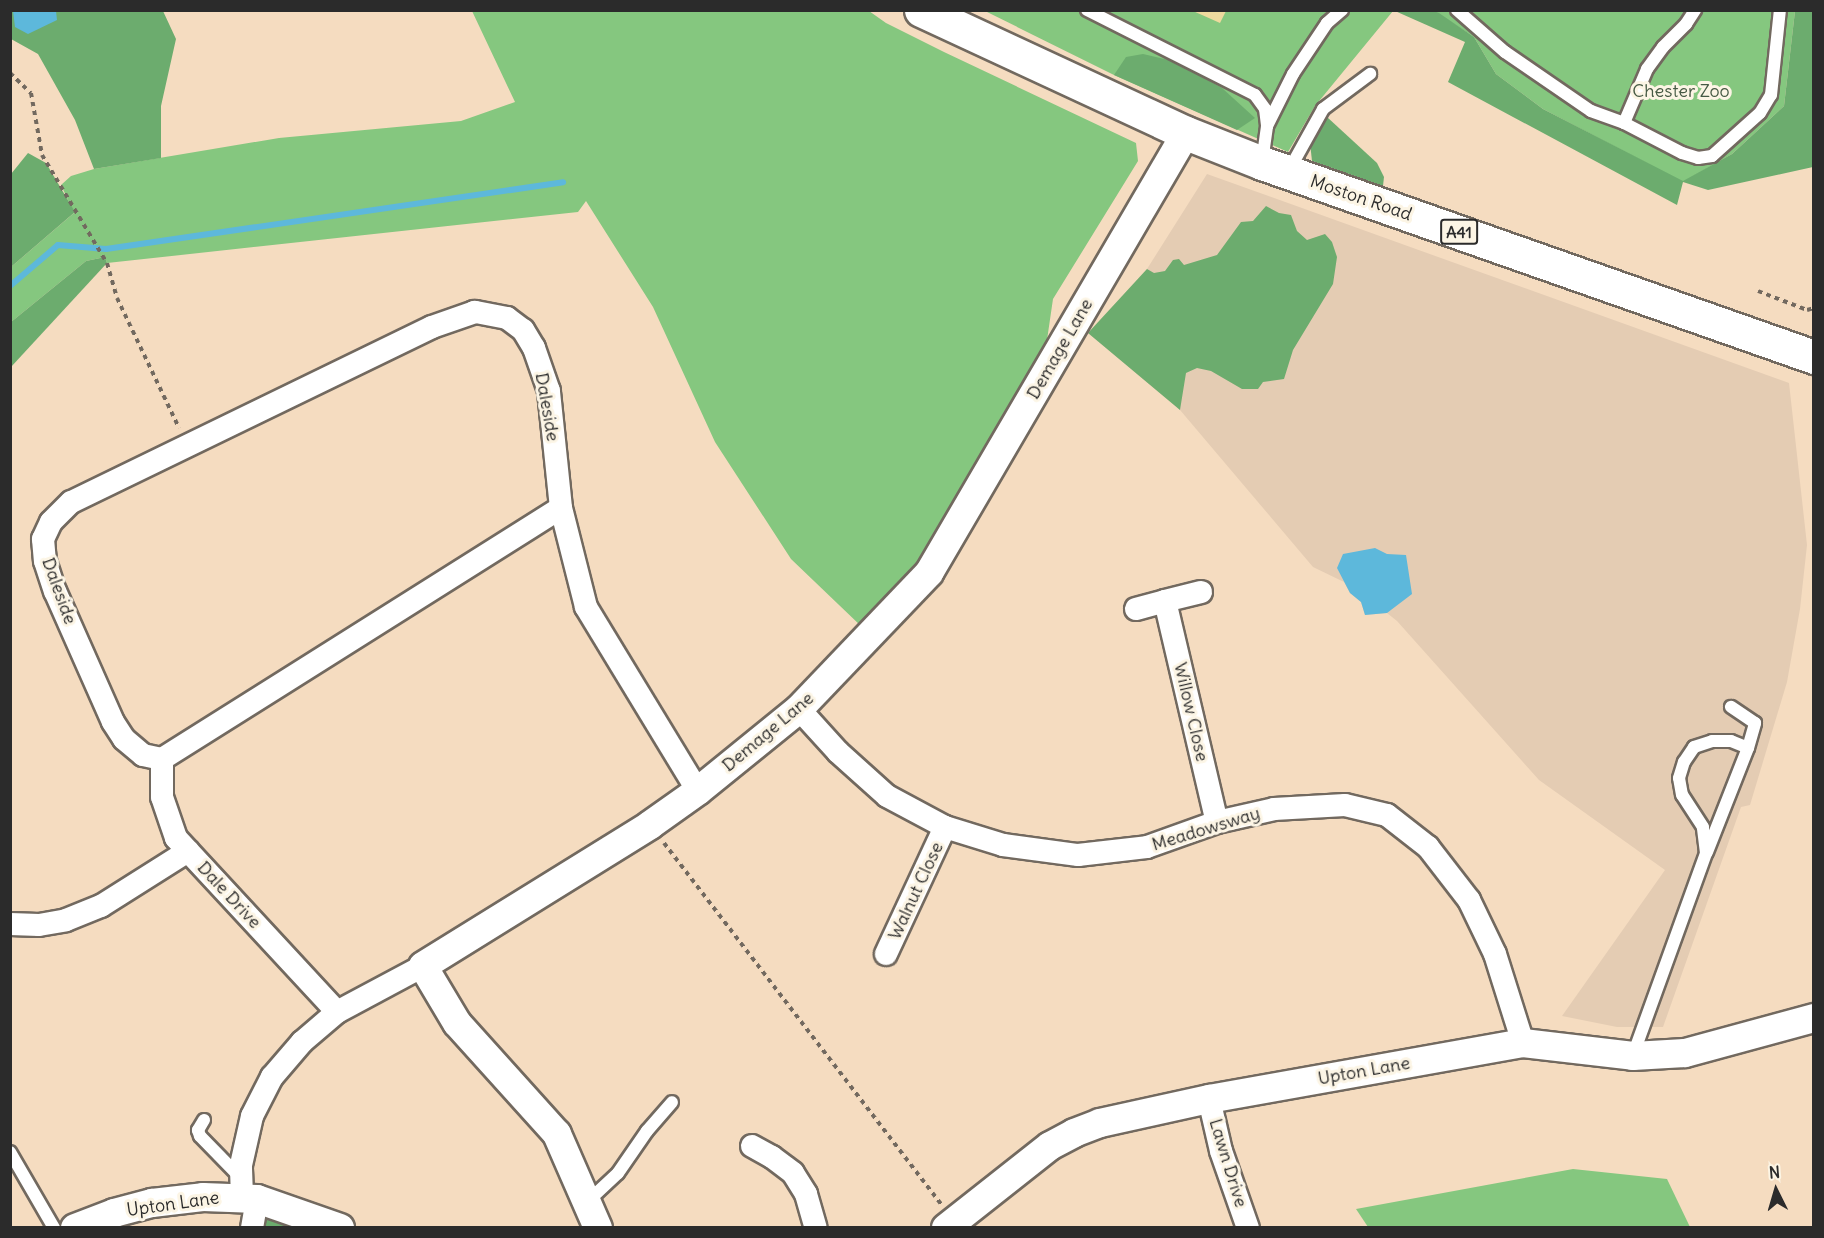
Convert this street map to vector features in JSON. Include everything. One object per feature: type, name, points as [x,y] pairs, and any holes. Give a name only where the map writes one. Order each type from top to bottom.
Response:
[{"type":"highway","name":"Moston Road","points":[[921,10],[1186,133],[1275,168],[1814,357]]},
{"type":"street","name":"Demage Lane","points":[[423,966],[651,825],[698,791],[799,709],[929,573],[1186,133]]},
{"type":"street","name":"Daleside","points":[[162,759],[143,755],[124,739],[113,722],[55,591],[45,561],[43,539],[51,522],[71,502],[432,327],[475,312],[507,318],[523,330],[534,348],[549,391],[561,508],[586,607],[698,791]]},
{"type":"street","points":[[162,759],[561,508]]},
{"type":"street","points":[[1136,609],[1201,592]]},
{"type":"street","name":"Willow Close","points":[[1165,601],[1217,822]]},
{"type":"street","name":"Meadowsway","points":[[799,709],[838,752],[887,796],[945,827],[1003,845],[1078,855],[1147,847],[1217,822],[1274,808],[1345,805],[1387,815],[1428,847],[1469,900],[1495,954],[1523,1043]]},
{"type":"street","name":"Dale Drive","points":[[162,759],[162,797],[176,838],[337,1012]]},
{"type":"street","name":"Walnut Close","points":[[886,954],[945,827]]},
{"type":"street","points":[[10,924],[39,925],[66,920],[84,913],[101,906],[188,851]]},
{"type":"street","points":[[252,1227],[241,1165],[252,1116],[272,1077],[302,1042],[337,1012],[423,966],[457,1023],[557,1134],[593,1215]]},
{"type":"street","name":"Upton Lane","points":[[950,1224],[1050,1146],[1100,1123],[1209,1099],[1523,1043],[1633,1056],[1685,1053],[1814,1018]]},
{"type":"street","name":"Lawn Drive","points":[[1209,1099],[1221,1151],[1248,1227]]},
{"type":"street","points":[[752,1146],[772,1157],[793,1173],[806,1194],[816,1227]]},
{"type":"street","name":"Upton Lane","points":[[75,1227],[152,1203],[247,1192],[340,1227]]},
{"type":"lane","points":[[1087,10],[1255,95],[1265,109],[1275,168]]},
{"type":"lane","points":[[1267,126],[1293,74],[1327,23],[1342,10]]},
{"type":"lane","points":[[1457,10],[1505,52],[1591,111],[1624,123],[1682,153],[1698,158],[1712,156],[1760,113],[1771,96],[1780,10]]},
{"type":"lane","points":[[1624,123],[1647,69],[1663,46],[1686,24],[1695,10]]},
{"type":"lane","points":[[1275,168],[1323,109],[1370,74]]},
{"type":"lane","points":[[1633,1056],[1706,853],[1748,748],[1755,723],[1731,707]]},
{"type":"lane","points":[[1706,853],[1703,827],[1683,795],[1679,778],[1684,762],[1694,747],[1712,741],[1731,741],[1748,748]]},
{"type":"lane","points":[[593,1215],[647,1131],[672,1102]]},
{"type":"lane","points":[[204,1120],[198,1130],[200,1136],[247,1192]]},
{"type":"lane","points":[[10,1152],[54,1227]]},
{"type":"path","points":[[10,73],[31,93],[42,155],[104,258],[117,298],[187,445]]},
{"type":"path","points":[[1758,291],[1807,310],[1814,308]]},
{"type":"path","points":[[651,825],[950,1224]]},
{"type":"shaded area","points":[[1207,174],[1789,383],[1807,545],[1800,609],[1787,682],[1750,805],[1741,807],[1663,1027],[1617,1027],[1562,1016],[1665,870],[1539,780],[1397,621],[1387,613],[1365,615],[1361,602],[1350,593],[1344,582],[1313,567],[1180,410],[1088,333],[1147,269]]},
{"type":"green space","points":[[10,11],[163,11],[176,39],[161,106],[161,158],[94,169],[75,120],[38,54],[11,39]]},
{"type":"green space","points":[[472,11],[869,11],[886,23],[944,52],[1136,143],[1138,161],[1053,299],[1047,340],[1031,384],[924,555],[862,627],[791,559],[715,442],[653,307],[586,201],[578,212],[107,263],[105,257],[86,261],[11,322],[11,267],[74,213],[61,185],[71,176],[94,169],[279,138],[461,121],[515,102]]},
{"type":"green space","points":[[985,11],[1393,11],[1315,106],[1288,152],[1114,75]]},
{"type":"green space","points":[[1395,11],[1439,13],[1474,37],[1496,74],[1543,109],[1683,181],[1732,154],[1784,106],[1795,11],[1813,11],[1813,167],[1708,190],[1683,182],[1677,205],[1448,82],[1465,42]]},
{"type":"green space","name":"Chester Zoo","points":[[1434,11],[1795,11],[1784,106],[1732,154],[1683,182],[1543,109],[1496,74],[1474,37]]},
{"type":"green space","points":[[1143,54],[1173,61],[1222,88],[1255,118],[1237,130],[1114,75],[1126,57]]},
{"type":"green space","points":[[1327,117],[1377,163],[1384,177],[1383,186],[1312,161],[1310,143]]},
{"type":"green space","points":[[28,153],[46,163],[75,212],[11,267],[11,174]]},
{"type":"green space","points":[[1266,206],[1279,213],[1291,215],[1297,231],[1307,240],[1325,234],[1332,242],[1337,257],[1333,284],[1293,350],[1284,379],[1263,382],[1258,389],[1242,389],[1211,371],[1197,368],[1186,373],[1180,410],[1088,333],[1147,269],[1154,273],[1165,271],[1173,260],[1179,259],[1184,265],[1217,255],[1241,222],[1253,221]]},
{"type":"green space","points":[[105,257],[107,263],[11,367],[11,322],[86,261]]},
{"type":"green space","points":[[1573,1169],[1667,1179],[1690,1227],[1368,1227],[1356,1209]]},
{"type":"green space","points":[[269,1214],[308,1228],[257,1228],[259,1218]]},
{"type":"sand","points":[[1193,11],[1226,11],[1220,23]]},
{"type":"water","points":[[13,11],[56,11],[57,20],[28,34],[15,27]]},
{"type":"water","points":[[1375,548],[1387,554],[1406,555],[1412,594],[1387,613],[1365,615],[1361,602],[1350,593],[1337,568],[1343,554]]},
{"type":"waterway","points":[[10,286],[58,245],[106,249],[563,182]]}]
